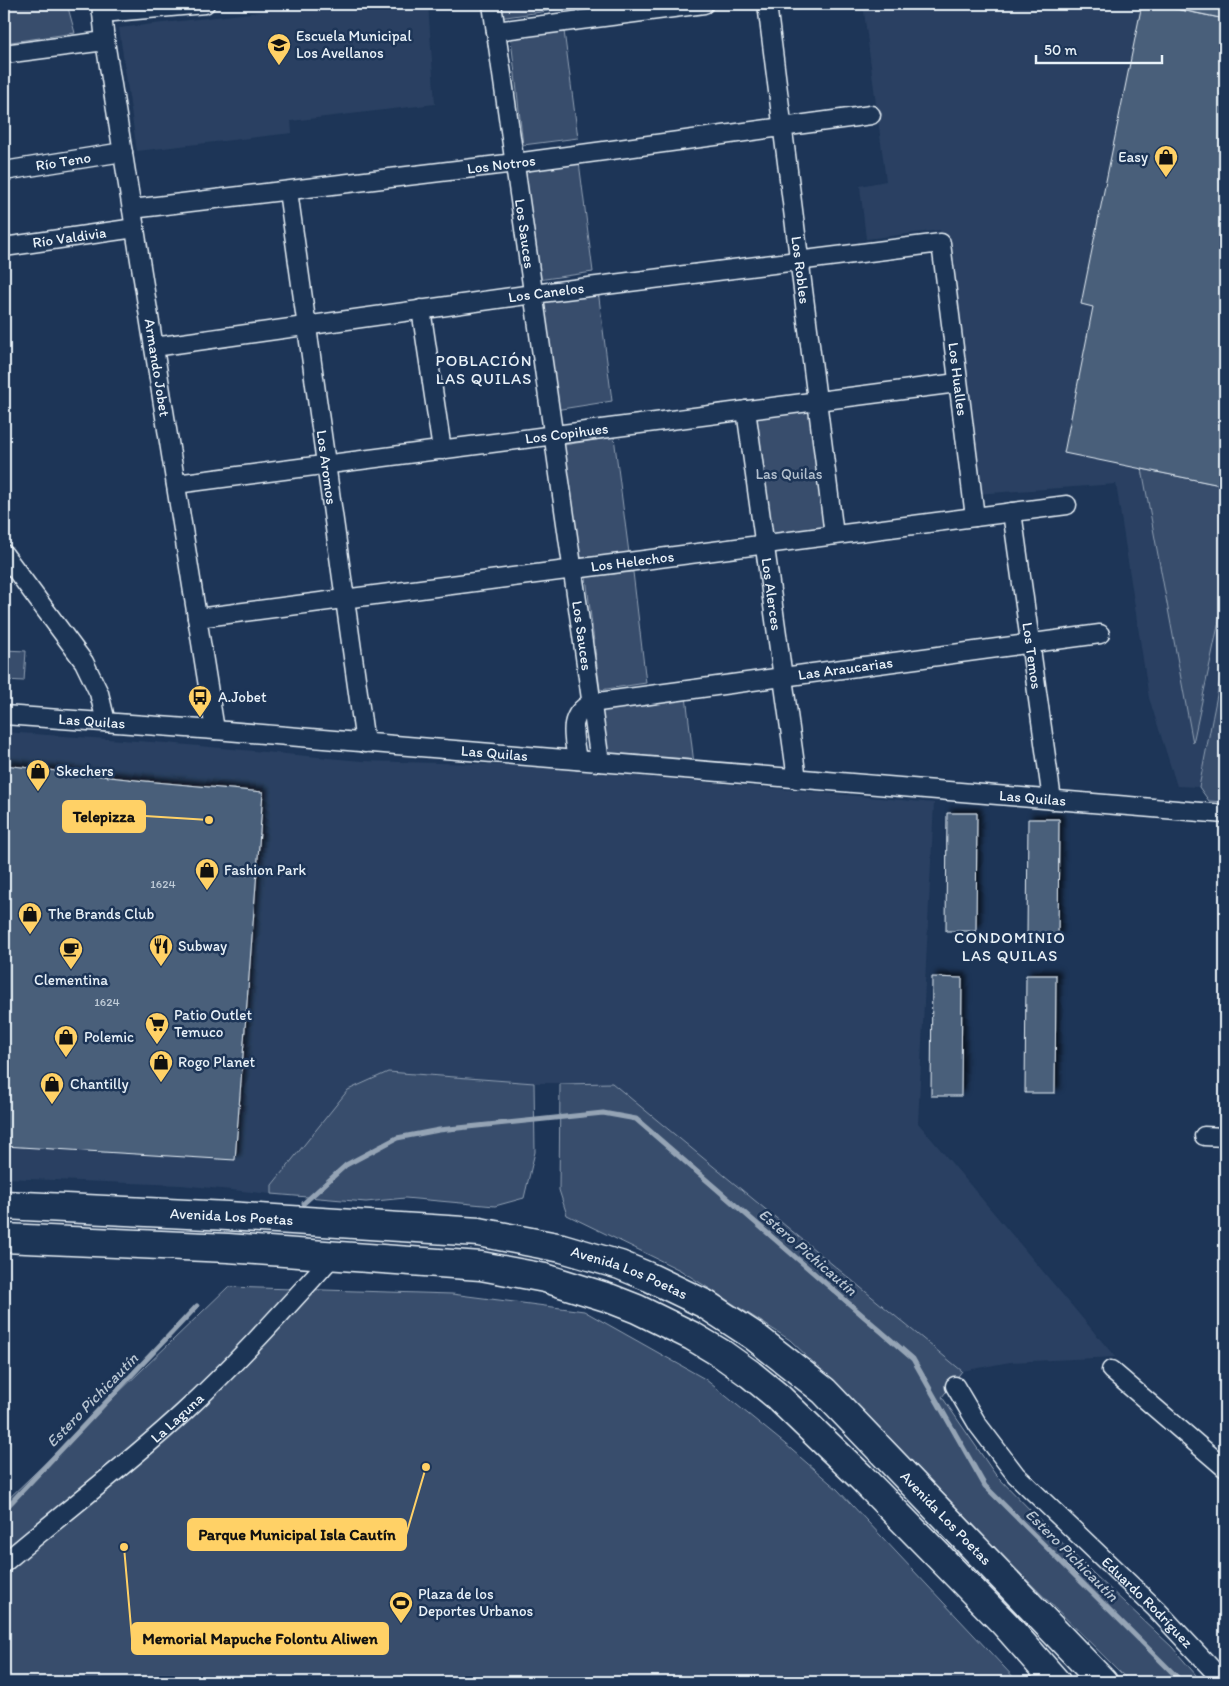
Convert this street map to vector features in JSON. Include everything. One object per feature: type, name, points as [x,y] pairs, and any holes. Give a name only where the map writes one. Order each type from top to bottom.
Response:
[{"type":"main road","points":[[72,1192],[80,1195],[180,1202],[228,1216]]},
{"type":"main road","name":"Avenida Los Poetas","points":[[4,1205],[228,1216],[479,1232],[582,1253],[620,1265],[663,1283],[705,1304],[754,1336],[824,1391],[1103,1682]]},
{"type":"main road","name":"Avenida Los Poetas","points":[[4,1238],[228,1248],[481,1266],[545,1278],[630,1306],[692,1336],[750,1374],[791,1410],[861,1476],[998,1617],[1056,1682]]},
{"type":"street","points":[[102,8],[205,4]]},
{"type":"street","name":"Los Sauces","points":[[492,4],[600,762]]},
{"type":"street","points":[[496,31],[704,4]]},
{"type":"street","name":"Los Robles","points":[[767,4],[834,535]]},
{"type":"street","name":"Armando Jobet","points":[[102,8],[105,41],[215,730]]},
{"type":"street","points":[[4,54],[105,41]]},
{"type":"street","name":"Los Notros","points":[[132,209],[515,163],[871,115]]},
{"type":"street","name":"Río Teno","points":[[4,171],[123,152]]},
{"type":"street","name":"Los Aromos","points":[[288,191],[365,743]]},
{"type":"street","name":"Río Valdivia","points":[[4,247],[135,228]]},
{"type":"street","name":"Los Canelos","points":[[154,347],[307,324],[533,294],[941,243]]},
{"type":"street","name":"Los Hualles","points":[[941,243],[975,517]]},
{"type":"street","points":[[422,309],[442,450]]},
{"type":"street","name":"Los Copihues","points":[[176,484],[957,383]]},
{"type":"street","name":"Los Alerces","points":[[746,410],[797,778]]},
{"type":"street","name":"Los Helechos","points":[[197,618],[1067,505]]},
{"type":"street","name":"Los Temos","points":[[1012,512],[1052,800]]},
{"type":"street","points":[[4,554],[84,662],[99,693],[106,722]]},
{"type":"street","name":"Las Araucarias","points":[[591,704],[1100,634]]},
{"type":"street","points":[[577,760],[574,723],[579,711],[591,704]]},
{"type":"street","name":"Las Quilas","points":[[4,715],[215,730],[1225,814]]},
{"type":"street","points":[[1204,1136],[1225,1137]]},
{"type":"street","name":"La Laguna","points":[[4,1563],[143,1449],[184,1412],[248,1348],[334,1256]]},
{"type":"street","points":[[1112,1370],[1225,1468]]},
{"type":"street","name":"Eduardo Rodríguez","points":[[955,1386],[978,1424],[1016,1475],[1156,1609],[1224,1682]]},
{"type":"shaded area","name":"Escuela Municipal Los Avellanos","points":[[330,4],[428,4],[435,104],[291,121],[292,133],[137,151],[119,28]]},
{"type":"shaded area","points":[[863,4],[1225,4],[1225,654],[1199,787],[1177,786],[1149,698],[1116,484],[976,494],[940,230],[866,239],[860,186],[886,181]]},
{"type":"shaded area","points":[[4,732],[166,743],[361,761],[519,765],[934,803],[918,1123],[1115,1357],[1010,1362],[962,1371],[612,1083],[534,1083],[387,1072],[299,1152],[272,1185],[272,1194],[181,1185],[4,1178]]},
{"type":"green space","points":[[4,4],[67,4],[75,33],[4,43]]},
{"type":"green space","points":[[497,4],[597,4],[499,18]]},
{"type":"green space","points":[[564,31],[578,138],[523,145],[511,39]]},
{"type":"green space","points":[[579,162],[593,272],[538,280],[525,169]]},
{"type":"green space","points":[[598,290],[612,401],[555,410],[540,297]]},
{"type":"green space","name":"Las Quilas","points":[[809,409],[825,532],[769,539],[753,416]]},
{"type":"green space","points":[[614,437],[629,553],[580,558],[564,445]]},
{"type":"green space","points":[[1142,469],[1225,486],[1225,593],[1193,743]]},
{"type":"green space","points":[[633,572],[646,683],[600,690],[586,577]]},
{"type":"green space","points":[[4,650],[26,651],[24,681],[4,680]]},
{"type":"green space","points":[[1225,654],[1225,802],[1209,801],[1199,787]]},
{"type":"green space","points":[[686,696],[694,764],[606,757],[600,708]]},
{"type":"green space","points":[[388,1072],[534,1083],[535,1152],[524,1198],[495,1206],[405,1198],[366,1202],[272,1194],[272,1185],[348,1090]]},
{"type":"green space","points":[[612,1083],[962,1371],[942,1397],[995,1474],[1078,1559],[1172,1647],[1202,1682],[1130,1682],[1022,1575],[860,1407],[790,1340],[680,1270],[567,1215],[559,1190],[560,1084]]},
{"type":"green space","points":[[228,1287],[452,1294],[584,1311],[705,1379],[785,1444],[837,1489],[1018,1682],[4,1682],[4,1503]]},
{"type":"building","name":"Easy","points":[[1142,4],[1151,4],[1225,19],[1225,486],[1064,453],[1093,307],[1081,304]]},
{"type":"building","points":[[1153,4],[1225,4],[1225,19]]},
{"type":"building","name":"Patio Outlet Temuco","points":[[4,765],[263,792],[235,1160],[4,1146]]},
{"type":"building","points":[[947,813],[977,813],[976,931],[946,931]]},
{"type":"building","points":[[1028,819],[1059,819],[1058,938],[1027,937]]},
{"type":"building","points":[[1026,975],[1056,975],[1055,1093],[1025,1093]]},
{"type":"building","points":[[932,977],[962,978],[961,1096],[931,1096]]},
{"type":"waterway","name":"Estero Pichicautín","points":[[304,1203],[346,1165],[397,1138],[439,1130],[603,1113],[636,1119],[913,1359],[985,1486],[1182,1682]]},
{"type":"waterway","name":"Estero Pichicautín","points":[[4,1510],[197,1306]]},
{"type":"place","name":"Escuela Municipal Los Avellanos","points":[[279,66]]},
{"type":"place","name":"Easy","points":[[1166,178]]},
{"type":"place","name":"A.Jobet","points":[[200,718]]},
{"type":"place","name":"Skechers","points":[[38,792]]},
{"type":"place","name":"Telepizza","points":[[209,820]]},
{"type":"place","name":"Fashion Park","points":[[207,891]]},
{"type":"place","name":"The Brands Club","points":[[30,935]]},
{"type":"place","name":"Subway","points":[[161,967]]},
{"type":"place","name":"Clementina","points":[[71,970]]},
{"type":"place","name":"Patio Outlet Temuco","points":[[157,1045]]},
{"type":"place","name":"Polemic","points":[[66,1058]]},
{"type":"place","name":"Rogo Planet","points":[[161,1083]]},
{"type":"place","name":"Chantilly","points":[[52,1105]]},
{"type":"place","name":"Parque Municipal Isla Cautín","points":[[426,1467]]},
{"type":"place","name":"Memorial Mapuche Folontu Aliwen","points":[[124,1547]]},
{"type":"place","name":"Plaza de los Deportes Urbanos","points":[[401,1624]]},
{"type":"district","name":"POBLACIÓN LAS QUILAS","points":[[484,369]]},
{"type":"district","name":"CONDOMINIO LAS QUILAS","points":[[1010,946]]}]
